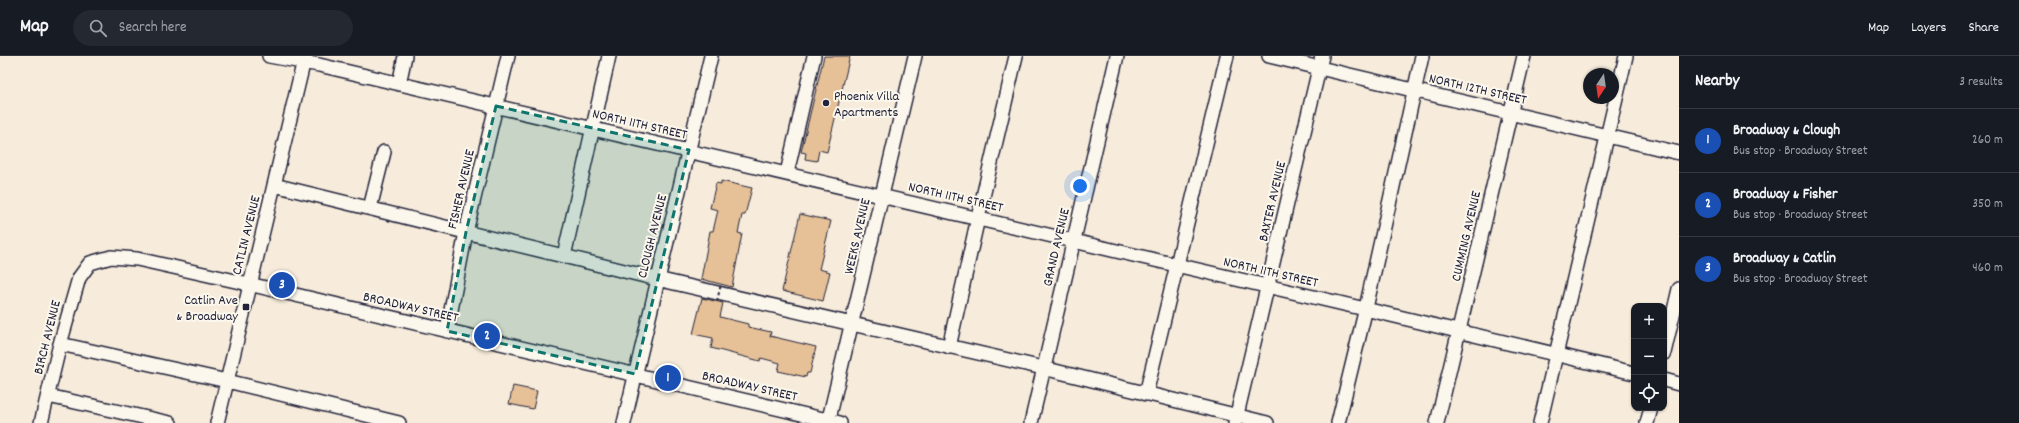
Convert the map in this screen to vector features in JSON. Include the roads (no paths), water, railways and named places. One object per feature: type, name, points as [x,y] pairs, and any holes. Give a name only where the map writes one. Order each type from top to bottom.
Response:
[{"type":"street","name":"NORTH 11TH STREET","points":[[269,56],[304,59],[399,84],[882,195],[1267,287],[1366,308],[1631,372]]},
{"type":"street","points":[[399,84],[405,56]]},
{"type":"street","name":"FISHER AVENUE","points":[[447,331],[466,232],[508,56]]},
{"type":"street","points":[[564,256],[609,56]]},
{"type":"street","name":"CLOUGH AVENUE","points":[[624,423],[634,374],[711,56]]},
{"type":"street","points":[[787,173],[814,56]]},
{"type":"street","name":"WEEKS AVENUE","points":[[833,422],[852,323],[915,56]]},
{"type":"street","points":[[949,347],[1016,56]]},
{"type":"street","name":"GRAND AVENUE","points":[[1031,423],[1117,56]]},
{"type":"street","points":[[1146,394],[1227,56]]},
{"type":"street","name":"NORTH 12TH STREET","points":[[1269,56],[1320,62],[1414,89],[1679,153]]},
{"type":"street","points":[[1338,423],[1366,308],[1422,56]]},
{"type":"street","name":"CUMMING AVENUE","points":[[1437,423],[1524,56]]},
{"type":"street","points":[[1540,423],[1626,56]]},
{"type":"street","name":"CATLIN AVENUE","points":[[217,423],[304,59]]},
{"type":"street","name":"BAXTER AVENUE","points":[[1235,419],[1320,62]]},
{"type":"street","points":[[370,208],[384,152]]},
{"type":"street","points":[[274,185],[657,279],[1043,368],[1146,394],[1235,419],[1267,423]]},
{"type":"street","name":"BROADWAY STREET","points":[[90,263],[103,258],[124,257],[249,284],[833,422]]},
{"type":"street","name":"BIRCH AVENUE","points":[[42,423],[60,344],[79,278],[90,263]]},
{"type":"street","points":[[1667,340],[1679,289]]},
{"type":"street","points":[[60,344],[227,381],[399,423]]},
{"type":"street","points":[[1667,381],[1679,384]]},
{"type":"street","points":[[48,396],[170,423]]},
{"type":"street","points":[[1647,423],[1650,411]]},
{"type":"place","name":"Phoenix Villa Apartments","points":[[826,103]]},
{"type":"place","name":"Broadway & Catlin","points":[[282,285]]},
{"type":"place","name":"Catlin Ave & Broadway","points":[[246,307]]},
{"type":"place","name":"Broadway & Fisher","points":[[487,336]]},
{"type":"place","name":"Broadway & Clough","points":[[668,378]]}]
